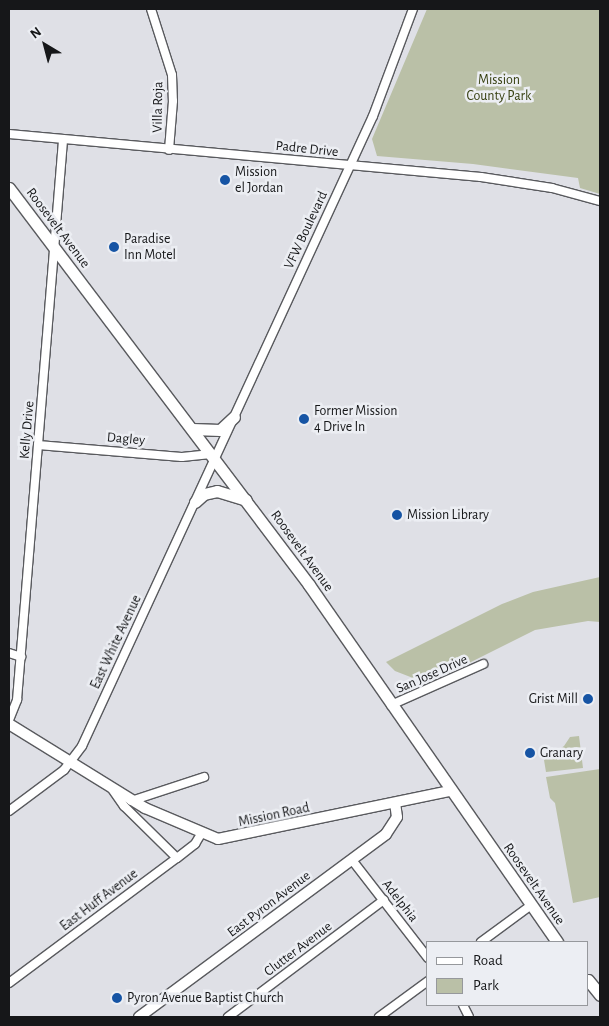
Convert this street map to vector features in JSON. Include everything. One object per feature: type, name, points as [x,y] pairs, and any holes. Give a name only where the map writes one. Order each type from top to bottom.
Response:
[{"type":"main road","name":"Roosevelt Avenue","points":[[9,188],[246,501],[556,941]]},
{"type":"main road","points":[[192,429],[220,430],[234,417]]},
{"type":"main road","points":[[195,502],[204,494],[216,491],[246,501]]},
{"type":"main road","points":[[589,981],[600,995]]},
{"type":"street","name":"Villa Roja","points":[[151,9],[172,75],[173,101],[169,150]]},
{"type":"street","name":"VFW Boulevard","points":[[213,456],[234,417],[350,166],[389,78],[413,9]]},
{"type":"street","name":"Padre Drive","points":[[9,134],[507,180],[552,188],[600,201]]},
{"type":"street","name":"Kelly Drive","points":[[9,720],[17,700],[63,140]]},
{"type":"street","name":"Dagley","points":[[38,445],[182,457],[213,456]]},
{"type":"street","name":"East White Avenue","points":[[9,812],[70,762],[82,746],[195,502],[213,456]]},
{"type":"street","points":[[9,653],[21,657]]},
{"type":"street","name":"San Jose Drive","points":[[391,705],[484,664]]},
{"type":"street","name":"Mission Road","points":[[9,724],[131,801],[201,834],[230,839],[450,790]]},
{"type":"street","points":[[131,801],[204,777]]},
{"type":"street","name":"Mission Road","points":[[112,789],[124,806],[177,858]]},
{"type":"street","name":"East Pyron Avenue","points":[[139,1017],[352,860],[394,826],[396,802]]},
{"type":"street","name":"East Huff Avenue","points":[[9,983],[177,858],[195,844],[201,834]]},
{"type":"street","name":"Adelphia","points":[[352,860],[426,955]]},
{"type":"street","name":"Clutter Avenue","points":[[228,1017],[384,900]]},
{"type":"street","points":[[482,941],[530,906]]},
{"type":"street","points":[[379,1017],[426,982]]},
{"type":"green space","name":"Mission County Park","points":[[427,9],[600,9],[600,194],[580,188],[578,178],[473,164],[377,156],[372,139]]},
{"type":"green space","points":[[600,577],[600,622],[588,621],[535,630],[445,675],[413,678],[395,671],[386,662],[502,604],[533,592]]},
{"type":"green space","points":[[579,736],[583,768],[546,772],[544,760],[564,746],[570,737]]},
{"type":"green space","points":[[600,769],[600,897],[573,903],[555,803],[550,798],[546,777]]},
{"type":"place","name":"Mission el Jordan","points":[[225,180]]},
{"type":"place","name":"Paradise Inn Motel","points":[[114,247]]},
{"type":"place","name":"Former Mission 4 Drive In","points":[[304,419]]},
{"type":"place","name":"Mission Library","points":[[397,515]]},
{"type":"place","name":"Grist Mill","points":[[588,699]]},
{"type":"place","name":"Granary","points":[[530,753]]},
{"type":"place","name":"Pyron Avenue Baptist Church","points":[[117,998]]}]
